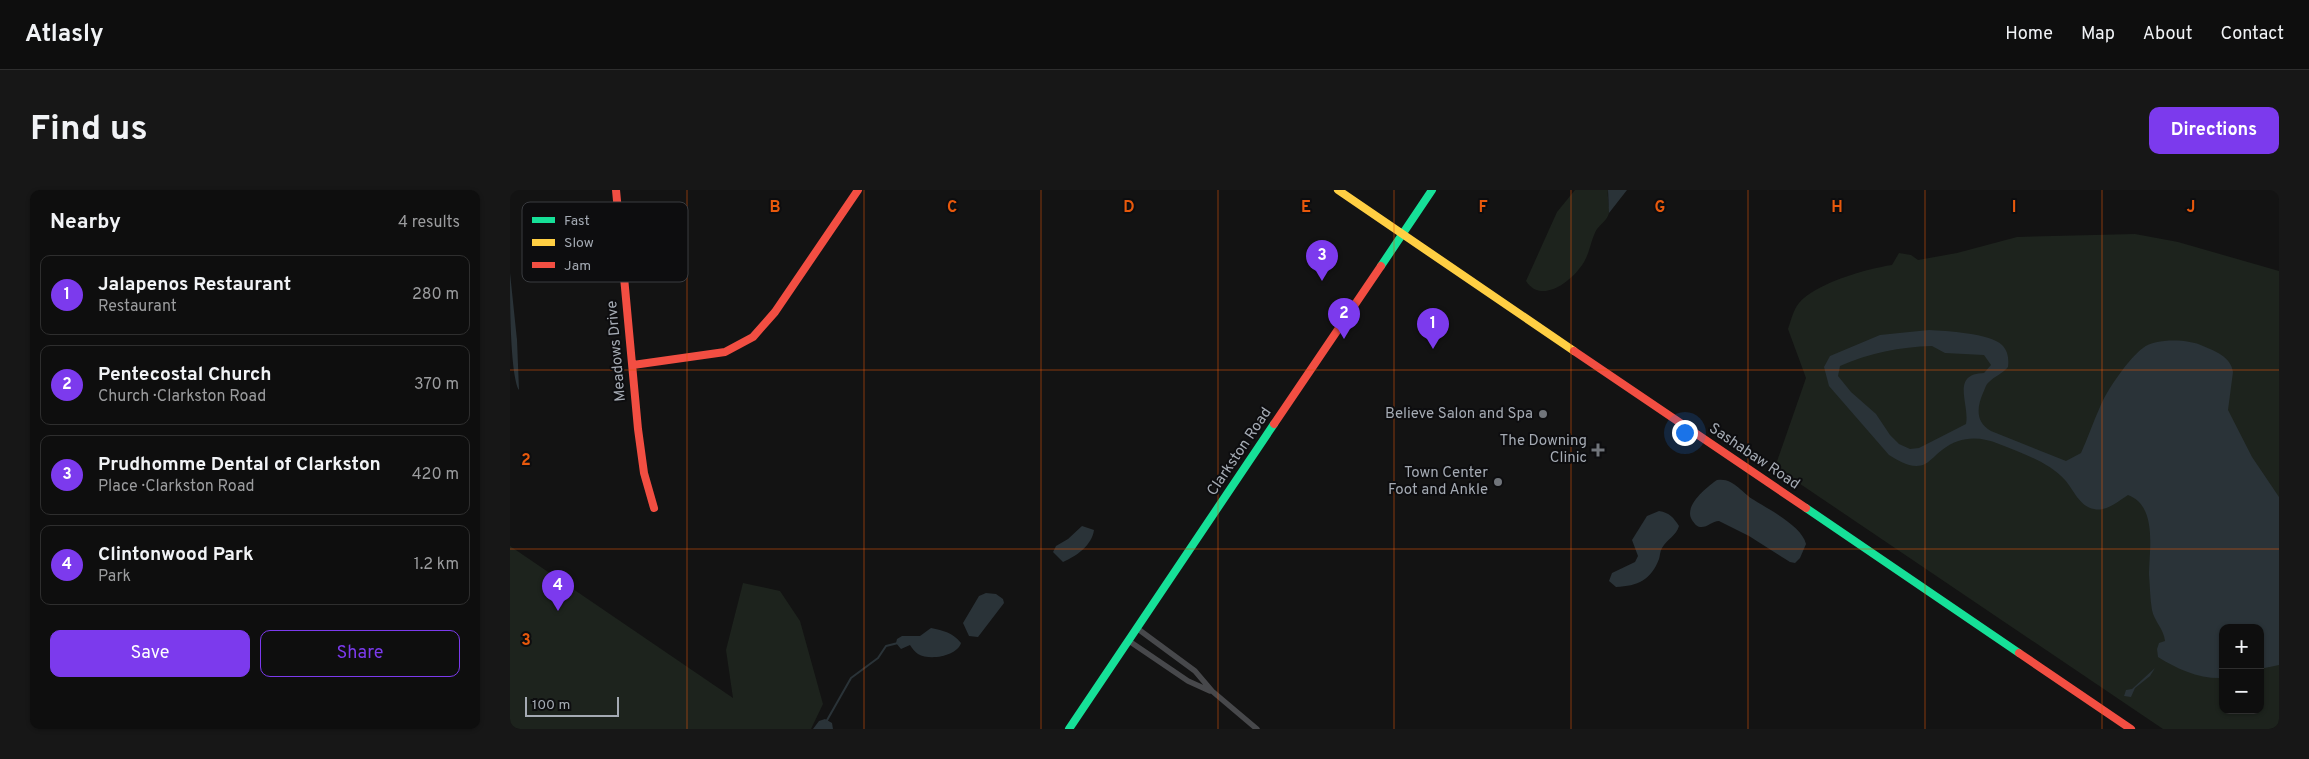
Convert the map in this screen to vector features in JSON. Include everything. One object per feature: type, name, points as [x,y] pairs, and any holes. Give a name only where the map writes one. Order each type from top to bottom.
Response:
[{"type":"street","points":[[632,365],[725,352],[753,337],[775,312],[858,190]]},
{"type":"street","name":"Sashabaw Road","points":[[1338,190],[2130,729]]},
{"type":"street","name":"Clarkston Road","points":[[1069,729],[1138,630],[1432,190]]},
{"type":"street","name":"Meadows Drive","points":[[624,282],[644,474],[654,508]]},
{"type":"street","points":[[1138,630],[1195,671],[1212,691],[1257,729]]},
{"type":"street","points":[[1129,641],[1188,681],[1212,691]]},
{"type":"shaded area","points":[[1575,190],[1608,190],[1609,211],[1606,220],[1597,229],[1586,258],[1579,269],[1565,283],[1548,291],[1532,288],[1526,281],[1557,212]]},
{"type":"shaded area","points":[[1608,190],[1627,190],[1609,213]]},
{"type":"shaded area","points":[[2135,234],[2178,242],[2279,271],[2279,729],[2163,729],[1775,467],[1806,378],[1788,329],[1799,303],[1817,289],[1829,283],[1869,270],[1892,265],[1899,253],[1911,255],[1918,260],[1957,253],[2017,237]]},
{"type":"shaded area","points":[[510,273],[517,340],[519,390],[516,382],[512,352]]},
{"type":"shaded area","points":[[1929,330],[1967,333],[1996,341],[2006,350],[2008,367],[1991,380],[1986,387],[1979,409],[1982,423],[1991,431],[2066,461],[2081,453],[2103,400],[2125,367],[2143,348],[2156,342],[2181,341],[2197,344],[2222,355],[2229,362],[2233,372],[2228,410],[2252,457],[2279,497],[2279,665],[2264,668],[2264,624],[2219,624],[2219,678],[2205,677],[2189,672],[2158,657],[2157,649],[2159,643],[2165,641],[2151,606],[2149,575],[2150,530],[2144,509],[2138,501],[2128,495],[2103,509],[2089,508],[2081,501],[2065,480],[2051,468],[1992,441],[1970,439],[1956,442],[1920,466],[1906,464],[1897,460],[1889,455],[1829,386],[1824,367],[1830,356],[1880,335]],"holes":[[[1932,346],[1945,353],[1984,355],[1991,365],[1984,373],[1974,375],[1967,379],[1964,384],[1966,424],[1919,448],[1910,449],[1899,444],[1890,435],[1876,414],[1851,392],[1838,376],[1840,366],[1862,358],[1908,348]]]},
{"type":"shaded area","points":[[1717,480],[1733,483],[1798,531],[1806,544],[1800,558],[1795,563],[1790,562],[1749,536],[1719,521],[1703,527],[1696,525],[1690,515],[1693,503],[1702,492]]},
{"type":"shaded area","points":[[1659,511],[1669,514],[1679,526],[1678,529],[1662,548],[1656,566],[1648,577],[1631,585],[1616,587],[1609,581],[1612,573],[1635,562],[1638,556],[1632,540],[1647,516]]},
{"type":"shaded area","points":[[1082,526],[1094,530],[1093,535],[1087,545],[1073,557],[1063,562],[1053,552],[1056,546],[1068,539]]},
{"type":"shaded area","points":[[510,546],[733,698],[726,650],[743,583],[780,591],[800,621],[823,704],[811,729],[510,729]]},
{"type":"shaded area","points":[[986,593],[996,594],[1003,599],[1004,603],[978,637],[969,636],[963,623],[979,596]]},
{"type":"shaded area","points":[[931,628],[951,634],[961,643],[949,654],[929,657],[918,654],[910,645],[901,649],[896,643],[897,639],[902,636],[920,636]]},
{"type":"shaded area","points":[[2155,668],[2150,676],[2135,688],[2131,697],[2124,696],[2126,690],[2132,689]]},
{"type":"shaded area","points":[[825,719],[832,723],[833,729],[813,729],[819,721]]},
{"type":"waterway","points":[[826,722],[851,678],[878,658],[886,646],[898,643]]},
{"type":"traffic: fast","points":[[1381,266],[1432,190]]},
{"type":"traffic: fast","points":[[1069,729],[1274,424]]},
{"type":"traffic: fast","points":[[1806,508],[2019,653]]},
{"type":"traffic: slow","points":[[1338,190],[1574,351]]},
{"type":"traffic: jam","points":[[616,190],[617,202]]},
{"type":"traffic: jam","points":[[633,365],[725,352],[753,337],[775,312],[858,190]]},
{"type":"traffic: jam","points":[[1274,424],[1381,266]]},
{"type":"traffic: jam","points":[[624,282],[638,429],[644,473],[654,508]]},
{"type":"traffic: jam","points":[[1574,351],[1806,508]]},
{"type":"traffic: jam","points":[[2019,653],[2131,729]]},
{"type":"place","name":"Prudhomme Dental of Clarkston","points":[[1322,281]]},
{"type":"place","name":"Pentecostal Church","points":[[1344,339]]},
{"type":"place","name":"Jalapenos Restaurant","points":[[1433,349]]},
{"type":"place","name":"Believe Salon and Spa","points":[[1543,414]]},
{"type":"place","name":"The Downing Clinic","points":[[1598,450]]},
{"type":"place","name":"Town Center Foot and Ankle","points":[[1498,482]]},
{"type":"place","name":"Clintonwood Park","points":[[558,611]]}]
